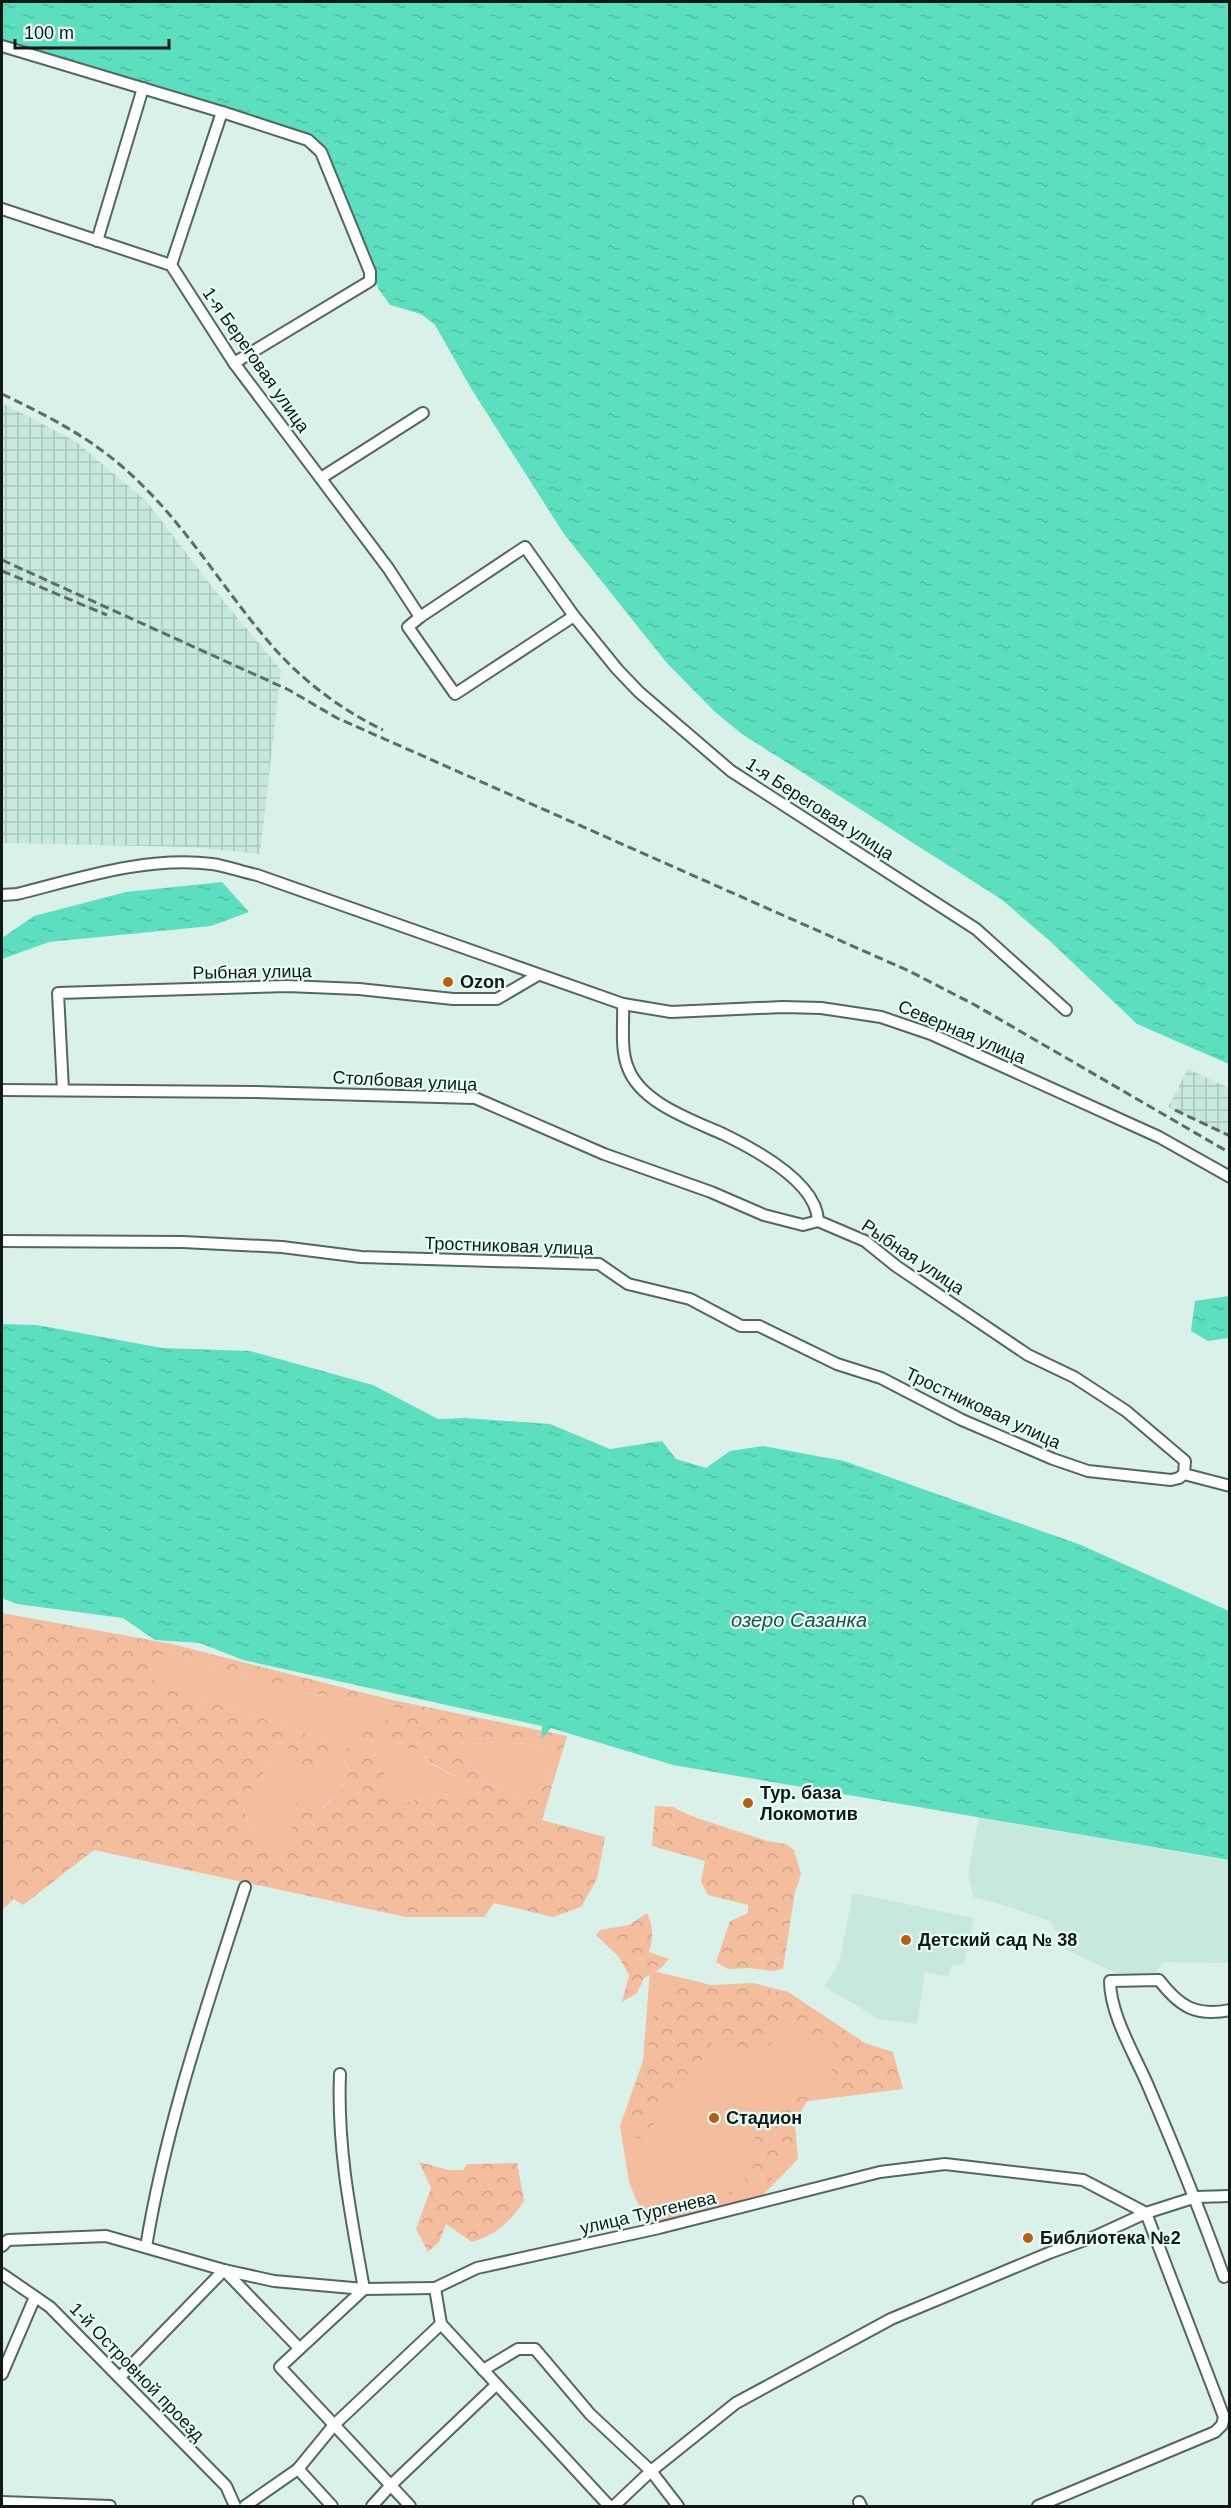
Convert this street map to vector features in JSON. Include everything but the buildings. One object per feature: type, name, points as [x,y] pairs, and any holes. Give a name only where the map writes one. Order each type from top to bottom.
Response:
[{"type":"street","points":[[2,46],[308,140],[321,152],[370,272],[370,281],[234,363]]},
{"type":"street","points":[[97,242],[143,88]]},
{"type":"street","points":[[2,209],[171,266],[222,112]]},
{"type":"street","name":"1-я Береговая улица","points":[[171,266],[234,363],[388,568],[420,617],[525,547],[574,616],[617,669],[639,692],[731,771],[976,929],[1066,1010]]},
{"type":"street","points":[[321,478],[423,413]]},
{"type":"street","points":[[420,617],[408,627],[455,694],[574,616]]},
{"type":"street","points":[[2,895],[17,894],[129,867],[165,862],[213,864],[257,875],[623,1004],[627,1067],[639,1087],[690,1122],[724,1135],[783,1169],[802,1187],[814,1204],[818,1221]]},
{"type":"street","name":"Рыбная улица","points":[[63,1090],[58,993],[287,986],[359,989],[453,999],[497,999],[538,975]]},
{"type":"street","name":"Северная улица","points":[[623,1004],[671,1012],[783,1007],[821,1008],[880,1017],[931,1034],[1159,1137],[1230,1178]]},
{"type":"street","name":"Столбовая улица","points":[[2,1090],[256,1092],[475,1098],[604,1154],[711,1192],[764,1215],[803,1225],[818,1221]]},
{"type":"street","name":"Рыбная улица","points":[[818,1221],[865,1240],[896,1266],[1028,1355],[1074,1377],[1126,1411],[1185,1461],[1184,1474]]},
{"type":"street","name":"Тростниковая улица","points":[[2,1241],[183,1242],[282,1247],[361,1257],[600,1264],[628,1284],[690,1299],[741,1326],[759,1326],[837,1364],[880,1378],[962,1420],[1088,1471],[1171,1480],[1184,1474]]},
{"type":"street","points":[[1184,1474],[1230,1486]]},
{"type":"street","points":[[146,2247],[164,2159],[202,2022],[245,1887]]},
{"type":"street","points":[[1224,2277],[1196,2197],[1126,2036],[1110,1992],[1110,1981],[1159,1980],[1176,2001],[1199,2012],[1230,2010]]},
{"type":"street","points":[[340,2074],[338,2116],[342,2168],[364,2289]]},
{"type":"street","name":"улица Тургенева","points":[[435,2288],[477,2268],[659,2228],[880,2172],[945,2164],[1083,2180],[1146,2213]]},
{"type":"street","points":[[614,2506],[651,2471],[736,2403],[891,2319],[1048,2253],[1096,2236],[1146,2213],[1196,2197],[1230,2196]]},
{"type":"street","points":[[1038,2506],[1215,2432],[1222,2425],[1224,2417],[1146,2213]]},
{"type":"street","points":[[2,2246],[8,2240],[106,2236],[224,2270],[274,2281],[364,2289],[435,2288],[441,2324],[609,2506]]},
{"type":"street","points":[[224,2270],[299,2348]]},
{"type":"street","points":[[120,2377],[224,2270]]},
{"type":"street","name":"1-й Островной проезд","points":[[2,2274],[50,2307],[226,2486],[235,2506]]},
{"type":"street","points":[[364,2289],[280,2367],[410,2506]]},
{"type":"street","points":[[2,2374],[35,2297]]},
{"type":"street","points":[[245,2506],[298,2469],[334,2425],[441,2324]]},
{"type":"street","points":[[483,2370],[518,2349],[535,2349],[590,2414],[651,2471],[678,2506]]},
{"type":"street","points":[[372,2506],[496,2385]]},
{"type":"street","points":[[298,2469],[332,2506]]},
{"type":"street","points":[[2,2502],[110,2506]]},
{"type":"shaded area","points":[[2,403],[75,441],[146,501],[217,593],[281,670],[260,854],[192,847],[2,843]]},
{"type":"shaded area","points":[[1188,1069],[1229,1088],[1229,1137],[1168,1107]]},
{"type":"shaded area","points":[[979,1817],[1229,1861],[1229,1963],[1164,1962],[1153,1976],[1114,1972],[1067,1950],[1050,1921],[973,1897],[968,1874]]},
{"type":"shaded area","name":"Детский сад № 38","points":[[853,1893],[974,1918],[964,1964],[951,1966],[948,1977],[925,1972],[917,2024],[879,2019],[824,1986],[839,1963]]},
{"type":"green space","points":[[2,1613],[172,1644],[388,1699],[567,1736],[542,1820],[605,1837],[597,1879],[581,1907],[553,1917],[494,1903],[484,1917],[406,1917],[94,1850],[23,1905],[14,1899],[2,1910],[2,1903],[9,1898],[21,1873],[12,1861],[2,1863]],"holes":[[[174,1652],[216,1668],[302,1693],[327,1695],[406,1710],[354,1737],[420,1750],[431,1763],[483,1791],[429,1796],[409,1802],[374,1785],[387,1770],[382,1758],[312,1736],[152,1679],[149,1659]],[[499,1742],[535,1745],[555,1758],[542,1789],[518,1797],[491,1785],[457,1753],[469,1744]],[[290,1748],[291,1770],[311,1771],[320,1755],[342,1758],[350,1771],[340,1793],[323,1808],[311,1799],[290,1805],[293,1832],[280,1846],[265,1852],[249,1828],[242,1798],[258,1784],[267,1766]]]},
{"type":"green space","points":[[174,1652],[216,1668],[302,1693],[327,1695],[407,1710],[355,1737],[420,1750],[431,1764],[484,1791],[429,1796],[409,1802],[374,1785],[382,1758],[312,1736],[152,1679],[149,1659]]},
{"type":"green space","points":[[499,1742],[535,1745],[555,1758],[542,1789],[518,1797],[491,1785],[457,1753],[469,1744]]},
{"type":"green space","points":[[290,1748],[342,1758],[350,1772],[340,1793],[293,1832],[280,1846],[265,1852],[249,1828],[242,1798],[258,1784],[267,1766]]},
{"type":"green space","points":[[655,1806],[673,1807],[691,1816],[767,1841],[786,1844],[794,1850],[801,1874],[795,1892],[783,1969],[774,1971],[749,1968],[728,1969],[716,1962],[730,1921],[748,1913],[748,1905],[708,1895],[701,1882],[705,1861],[652,1846]]},
{"type":"green space","points":[[12,1861],[22,1873],[9,1898],[2,1903],[2,1863]]},
{"type":"green space","points":[[647,1913],[652,1932],[649,1952],[669,1959],[660,1969],[644,1978],[637,1993],[622,2002],[629,1975],[619,1957],[596,1935],[600,1930],[629,1925]]},
{"type":"green space","points":[[650,1970],[711,1985],[753,1983],[788,1992],[865,2043],[893,2052],[903,2089],[793,2103],[798,2159],[761,2197],[647,2226],[629,2182],[620,2126],[643,2061]]},
{"type":"green space","points":[[684,1982],[711,1989],[727,1985],[753,1985],[787,1995],[839,2027],[863,2046],[891,2053],[901,2088],[838,2095],[823,2081],[838,2062],[836,2046],[827,2038],[820,2045],[810,2043],[814,2027],[806,2023],[797,2031],[787,2028],[760,2054],[745,2053],[724,2035],[710,2046],[690,2080],[642,2139],[627,2136],[630,2099],[637,2082],[649,2067],[649,2046],[646,2036],[650,2024],[674,1987]]},
{"type":"green space","points":[[793,2097],[809,2097],[794,2125],[795,2154],[778,2163],[770,2182],[752,2193],[727,2195],[737,2183],[754,2174],[750,2154],[755,2138],[773,2114]]},
{"type":"green space","points":[[419,2162],[448,2170],[463,2170],[467,2164],[517,2163],[524,2201],[502,2227],[472,2242],[446,2224],[439,2242],[428,2252],[416,2229],[431,2188]]},
{"type":"water","points":[[2,2],[1229,2],[1229,1064],[1137,1024],[1051,942],[1001,899],[742,734],[715,712],[666,662],[564,534],[472,390],[435,325],[421,314],[390,305],[378,288],[336,175],[302,134],[230,109],[2,41]]},
{"type":"water","points":[[222,882],[249,912],[211,926],[49,942],[2,959],[2,938],[34,916],[126,892]]},
{"type":"water","points":[[1229,1296],[1229,1338],[1208,1341],[1191,1331],[1195,1301]]},
{"type":"water","name":"озеро Сазанка","points":[[2,1324],[37,1325],[162,1348],[250,1351],[373,1385],[438,1419],[465,1418],[550,1424],[610,1449],[662,1441],[676,1459],[706,1468],[730,1451],[763,1446],[844,1461],[1081,1545],[1229,1611],[1229,1860],[673,1765],[551,1728],[541,1739],[542,1726],[243,1660],[200,1643],[155,1640],[123,1618],[17,1604],[2,1598]]},
{"type":"railway","points":[[2,394],[76,433],[126,470],[160,504],[194,544],[274,648],[324,694],[353,714],[383,730]]},
{"type":"railway","points":[[2,560],[289,690],[337,718],[909,971],[975,1005],[1230,1153]]},
{"type":"railway","points":[[2,571],[107,615]]},
{"type":"railway","points":[[1175,1110],[1230,1136]]},
{"type":"place","name":"Ozon","points":[[448,982]]},
{"type":"place","name":"Тур. база Локомотив","points":[[748,1803]]},
{"type":"place","name":"Детский сад № 38","points":[[906,1940]]},
{"type":"place","name":"Стадион","points":[[714,2118]]},
{"type":"place","name":"Библиотека №2","points":[[1028,2238]]}]
